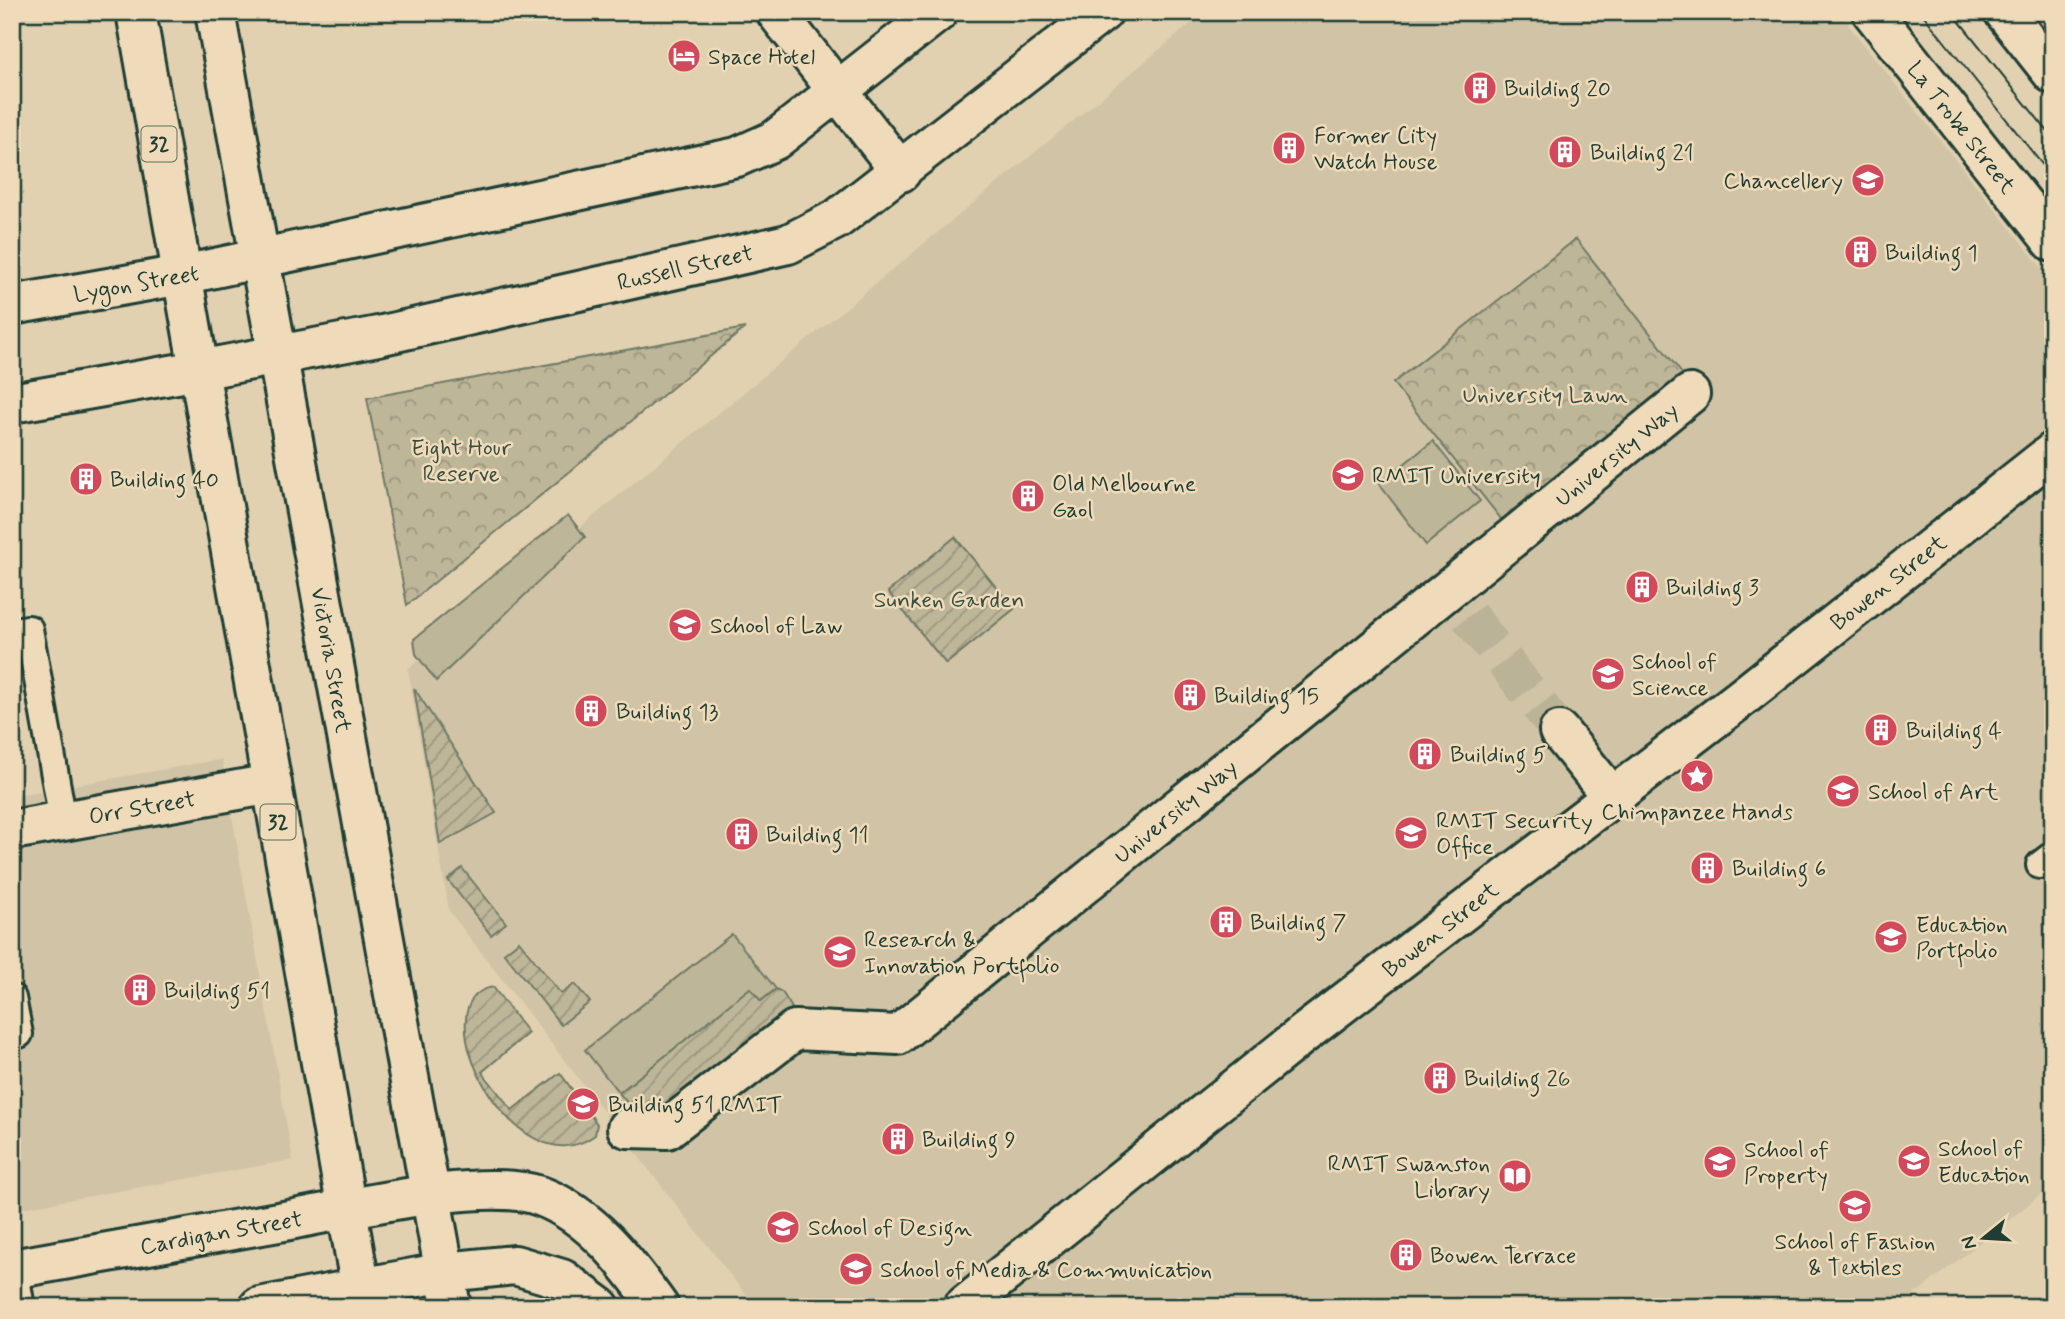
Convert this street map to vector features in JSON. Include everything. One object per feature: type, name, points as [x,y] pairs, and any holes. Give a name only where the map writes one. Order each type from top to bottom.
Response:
[{"type":"street","name":"32","points":[[136,12],[363,1297]]},
{"type":"street","name":"Victoria Street","points":[[215,12],[448,1289]]},
{"type":"street","points":[[776,12],[901,172]]},
{"type":"street","points":[[259,259],[737,157],[775,140],[938,12]]},
{"type":"street","name":"Russell Street","points":[[199,370],[378,336],[788,244],[837,219],[901,172],[1103,12]]},
{"type":"street","name":"La Trobe Street","points":[[1871,12],[2053,242]]},
{"type":"street","points":[[2004,12],[2053,74]]},
{"type":"street","name":"Lygon Street","points":[[12,305],[259,259]]},
{"type":"street","points":[[12,403],[199,370]]},
{"type":"street","name":"University Way","points":[[627,1128],[667,1129],[795,1030],[898,1035],[1459,603],[1690,394]]},
{"type":"street","name":"Bowen Street","points":[[963,1307],[1302,1035],[2053,452]]},
{"type":"street","points":[[1559,731],[1612,797]]},
{"type":"street","name":"Orr Street","points":[[12,830],[272,784]]},
{"type":"street","name":"Cardigan Street","points":[[13,1268],[346,1209],[484,1189],[541,1196],[566,1209],[599,1233],[659,1307]]},
{"type":"street","points":[[259,1307],[448,1289],[515,1265],[562,1279],[600,1307]]},
{"type":"lane","points":[[12,631],[29,629],[63,821]]},
{"type":"lane","points":[[12,998],[19,1034],[12,1036]]},
{"type":"lane","points":[[13,1268],[21,1307]]},
{"type":"shaded area","name":"RMIT University","points":[[1205,12],[1838,12],[2053,282],[2053,1185],[1899,1307],[755,1307],[449,911],[408,669]]},
{"type":"shaded area","name":"Building 51","points":[[222,759],[293,1160],[12,1210],[12,796]]},
{"type":"green space","name":"University Lawn","points":[[1576,239],[1702,399],[1521,544],[1393,383]]},
{"type":"green space","name":"Eight Hour Reserve","points":[[745,328],[407,605],[367,398]]},
{"type":"green space","points":[[1433,441],[1480,501],[1426,545],[1379,484]]},
{"type":"green space","points":[[568,515],[585,537],[436,681],[416,654],[414,639]]},
{"type":"green space","name":"Sunken Garden","points":[[955,537],[1014,609],[946,664],[888,592]]},
{"type":"green space","points":[[414,688],[496,813],[440,844]]},
{"type":"green space","points":[[462,868],[506,923],[491,935],[448,880]]},
{"type":"green space","points":[[732,934],[776,989],[761,1001],[750,989],[619,1093],[585,1050]]},
{"type":"green space","points":[[519,941],[561,994],[575,984],[590,1002],[561,1025],[504,953]]},
{"type":"green space","points":[[493,987],[528,1033],[482,1072],[512,1110],[560,1073],[597,1124],[595,1135],[565,1146],[535,1138],[508,1117],[486,1088],[471,1055],[466,1023],[472,999]]},
{"type":"green space","points":[[750,988],[761,1001],[776,989],[782,992],[792,1008],[645,1125],[619,1093]]},
{"type":"tunnel","points":[[1469,616],[1559,731]]},
{"type":"tram line","points":[[1921,12],[2053,178]]},
{"type":"tram line","points":[[1952,12],[2053,138]]},
{"type":"place","name":"Space Hotel","points":[[684,56]]},
{"type":"place","name":"Building 20","points":[[1480,88]]},
{"type":"place","name":"Former City Watch House","points":[[1289,148]]},
{"type":"place","name":"Building 21","points":[[1565,152]]},
{"type":"place","name":"Chancellery","points":[[1868,180]]},
{"type":"place","name":"Building 1","points":[[1861,252]]},
{"type":"place","name":"RMIT University","points":[[1348,475]]},
{"type":"place","name":"Building 40","points":[[86,479]]},
{"type":"place","name":"Old Melbourne Gaol","points":[[1028,496]]},
{"type":"place","name":"Building 3","points":[[1642,587]]},
{"type":"place","name":"School of Law","points":[[685,625]]},
{"type":"place","name":"School of Science","points":[[1608,674]]},
{"type":"place","name":"Building 15","points":[[1190,695]]},
{"type":"place","name":"Building 13","points":[[591,711]]},
{"type":"place","name":"Building 4","points":[[1881,730]]},
{"type":"place","name":"Building 5","points":[[1425,754]]},
{"type":"place","name":"Chimpanzee Hands","points":[[1697,776]]},
{"type":"place","name":"School of Art","points":[[1843,791]]},
{"type":"place","name":"RMIT Security Office","points":[[1411,833]]},
{"type":"place","name":"Building 11","points":[[742,834]]},
{"type":"place","name":"Building 6","points":[[1707,868]]},
{"type":"place","name":"Building 7","points":[[1226,922]]},
{"type":"place","name":"Education Portfolio","points":[[1891,937]]},
{"type":"place","name":"Research & Innovation Portfolio","points":[[840,952]]},
{"type":"place","name":"Building 51","points":[[140,990]]},
{"type":"place","name":"Building 26","points":[[1440,1078]]},
{"type":"place","name":"Building 51 RMIT","points":[[583,1104]]},
{"type":"place","name":"Building 9","points":[[898,1139]]},
{"type":"place","name":"School of Education","points":[[1914,1161]]},
{"type":"place","name":"School of Property","points":[[1720,1162]]},
{"type":"place","name":"RMIT Swanston Library","points":[[1515,1176]]},
{"type":"place","name":"School of Fashion & Textiles","points":[[1855,1206]]},
{"type":"place","name":"School of Design","points":[[783,1227]]},
{"type":"place","name":"Bowen Terrace","points":[[1406,1255]]},
{"type":"place","name":"School of Media & Communication","points":[[856,1269]]}]
